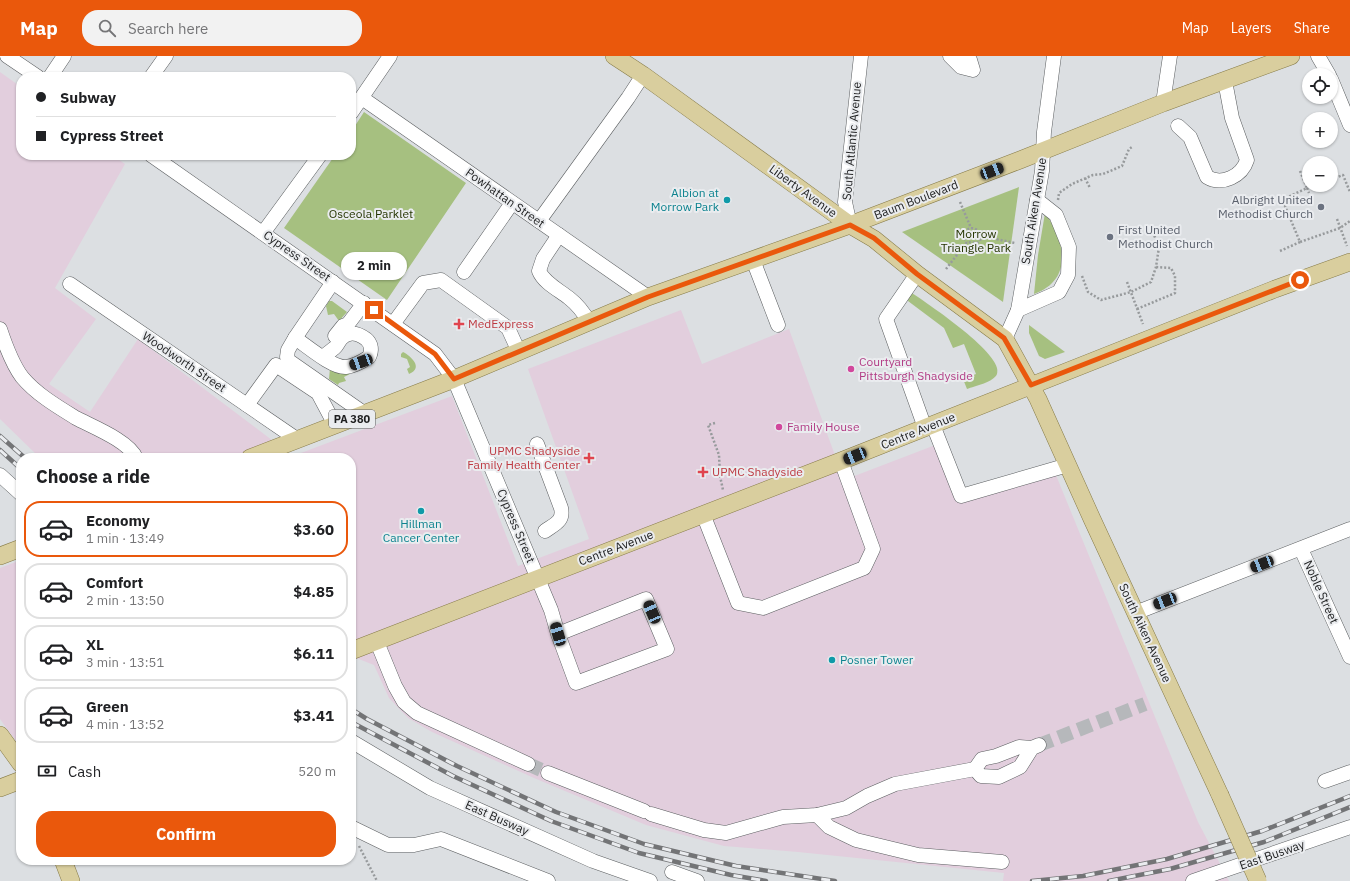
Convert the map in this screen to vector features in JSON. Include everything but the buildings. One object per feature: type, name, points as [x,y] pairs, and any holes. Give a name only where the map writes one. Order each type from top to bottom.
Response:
[{"type":"main road","name":"Liberty Avenue","points":[[614,56],[643,75],[850,225],[874,238],[917,274],[1004,338],[1031,385]]},
{"type":"main road","name":"Baum Boulevard","points":[[263,453],[454,379],[648,297],[850,225],[1163,103],[1291,56]]},
{"type":"main road","name":"Centre Avenue","points":[[356,650],[537,578],[841,461],[1275,289],[1348,254]]},
{"type":"main road","name":"South Aiken Avenue","points":[[1031,385],[1220,795],[1258,881]]},
{"type":"main road","points":[[0,735],[16,757]]},
{"type":"main road","points":[[0,788],[16,782]]},
{"type":"main road","points":[[65,865],[70,881]]},
{"type":"street","points":[[7,56],[31,72]]},
{"type":"street","points":[[53,72],[64,56]]},
{"type":"street","points":[[155,72],[166,56]]},
{"type":"street","points":[[356,106],[390,56]]},
{"type":"street","name":"South Atlantic Avenue","points":[[850,225],[846,202],[846,192],[861,56]]},
{"type":"street","points":[[950,56],[961,67],[972,70],[970,60],[967,56]]},
{"type":"street","name":"South Aiken Avenue","points":[[1004,338],[1018,310],[1042,171],[1044,132],[1054,56]]},
{"type":"street","points":[[1163,103],[1170,56]]},
{"type":"street","points":[[1318,56],[1325,68]]},
{"type":"street","points":[[539,221],[643,75]]},
{"type":"street","points":[[1178,126],[1190,137],[1207,177],[1213,181],[1220,181],[1230,179],[1239,173],[1245,166],[1247,160],[1232,118],[1225,81]]},
{"type":"street","points":[[1338,96],[1350,125]]},
{"type":"street","name":"Powhattan Street","points":[[362,98],[648,297]]},
{"type":"street","name":"Cypress Street","points":[[158,160],[435,354],[454,379],[551,610],[558,634],[576,683],[667,649],[646,599],[558,634]]},
{"type":"street","points":[[263,233],[316,160]]},
{"type":"street","points":[[1018,310],[1059,292],[1068,275],[1069,247],[1056,215],[1037,200]]},
{"type":"street","points":[[464,272],[512,203]]},
{"type":"street","points":[[559,235],[543,259],[540,271],[542,277],[581,310],[590,322]]},
{"type":"street","points":[[753,260],[778,325]]},
{"type":"street","points":[[917,274],[886,320],[929,426],[961,496],[1068,465]]},
{"type":"street","points":[[393,324],[423,283],[441,280],[508,328],[519,352]]},
{"type":"street","points":[[334,282],[295,338],[288,350],[287,357],[289,361],[365,414]]},
{"type":"street","name":"Woodworth Street","points":[[70,284],[298,440]]},
{"type":"street","points":[[295,338],[323,357],[329,344],[343,326],[348,324],[364,303]]},
{"type":"street","points":[[0,329],[7,348],[22,377],[41,395],[76,418],[110,435],[134,453]]},
{"type":"street","points":[[247,405],[276,364],[318,393],[335,425]]},
{"type":"street","points":[[537,444],[562,514],[559,521],[545,531]]},
{"type":"street","points":[[703,514],[738,603],[763,608],[864,568],[873,549],[841,461]]},
{"type":"street","points":[[0,475],[16,489]]},
{"type":"street","points":[[1135,613],[1350,529]]},
{"type":"street","name":"Noble Street","points":[[1301,549],[1350,656]]},
{"type":"street","points":[[377,642],[395,686],[404,702],[417,713],[528,764]]},
{"type":"street","name":"East Busway","points":[[356,744],[430,788],[593,862],[650,881]]},
{"type":"street","points":[[548,773],[648,812],[704,830],[726,833],[783,817],[816,815],[846,808],[866,796],[895,784],[975,769],[982,760],[1019,747],[1035,747],[1020,767],[999,776],[981,776],[975,769]]},
{"type":"street","points":[[1325,781],[1350,772]]},
{"type":"street","points":[[816,815],[829,827],[856,840],[918,854],[1002,862]]},
{"type":"street","name":"East Busway","points":[[1193,881],[1350,827]]},
{"type":"street","points":[[356,834],[388,845],[414,845],[441,839],[548,881]]},
{"type":"street","points":[[672,872],[697,881]]},
{"type":"path","points":[[1056,215],[1059,193],[1072,184],[1085,178],[1103,174],[1122,166],[1129,149],[1132,147]]},
{"type":"path","points":[[1300,171],[1302,176]]},
{"type":"path","points":[[1338,177],[1342,175],[1350,192]]},
{"type":"path","points":[[1085,178],[1090,188]]},
{"type":"path","points":[[1300,242],[1285,206],[1288,197],[1302,190]]},
{"type":"path","points":[[960,202],[971,228]]},
{"type":"path","points":[[1337,219],[1348,254]]},
{"type":"path","points":[[1280,251],[1300,242],[1340,228],[1350,222]]},
{"type":"path","points":[[971,228],[976,228],[980,232],[981,236],[980,241],[977,244],[967,242],[963,233],[971,228]]},
{"type":"path","points":[[1080,273],[1088,292],[1102,300],[1131,292],[1152,282],[1159,247],[1154,235],[1160,234]]},
{"type":"path","points":[[981,236],[1015,243]]},
{"type":"path","points":[[946,270],[967,242]]},
{"type":"path","points":[[1137,309],[1175,293],[1175,276],[1171,268],[1156,267]]},
{"type":"path","points":[[1127,282],[1143,324]]},
{"type":"path","points":[[715,423],[708,425],[719,455],[720,476],[723,490]]},
{"type":"path","points":[[356,839],[377,881]]},
{"type":"shaded area","name":"UPMC Shadyside","points":[[0,72],[16,83],[16,160],[119,160],[125,164],[55,288],[96,319],[49,384],[90,412],[138,339],[289,453],[35,453],[0,419]]},
{"type":"shaded area","name":"UPMC Shadyside","points":[[681,310],[702,364],[789,329],[844,480],[938,444],[960,498],[1051,463],[1198,822],[1229,881],[1003,881],[1004,873],[724,846],[646,825],[534,778],[432,732],[408,718],[389,698],[374,665],[356,658],[356,453],[301,453],[452,396],[518,566],[589,539],[528,369]]},
{"type":"shaded area","points":[[16,562],[16,741],[0,719],[0,568]]},
{"type":"green space","name":"Osceola Parklet","points":[[364,112],[466,183],[387,300],[284,228],[332,160],[356,160],[356,124]]},
{"type":"green space","name":"Morrow Triangle Park","points":[[1019,187],[1003,302],[902,232]]},
{"type":"green space","points":[[1045,213],[1057,235],[1061,247],[1062,258],[1060,269],[1055,279],[1047,288],[1034,294],[1038,255]]},
{"type":"green space","points":[[912,293],[964,330],[978,343],[989,355],[996,366],[997,374],[995,377],[967,389],[963,379],[976,374],[964,344],[953,348],[944,328],[908,301],[909,295]]},
{"type":"green space","points":[[329,301],[332,301],[347,312],[339,321],[334,314],[328,315],[326,306]]},
{"type":"green space","points":[[1029,325],[1065,352],[1045,359],[1039,356],[1029,333]]},
{"type":"green space","points":[[403,352],[415,362],[416,365],[416,369],[409,374],[407,369],[410,367],[407,359],[401,357]]},
{"type":"green space","points":[[330,368],[348,371],[350,374],[344,377],[346,381],[339,383],[338,385],[329,379]]},
{"type":"tunnel","points":[[1039,745],[1145,704]]},
{"type":"tunnel","points":[[528,764],[548,773]]},
{"type":"railway","points":[[0,436],[19,453]]},
{"type":"railway","points":[[0,450],[16,464]]},
{"type":"railway","points":[[356,712],[457,766],[556,812],[644,844],[736,866],[835,881]]},
{"type":"railway","points":[[356,725],[453,776],[551,821],[639,853],[731,875],[766,881]]},
{"type":"railway","points":[[1032,881],[1083,876],[1167,859],[1262,831],[1350,796]]},
{"type":"railway","points":[[1109,881],[1170,869],[1264,842],[1350,807]]},
{"type":"place","name":"Albion at Morrow Park","points":[[727,200]]},
{"type":"place","name":"Albright United Methodist Church","points":[[1321,207]]},
{"type":"place","name":"First United Methodist Church","points":[[1110,237]]},
{"type":"place","name":"MedExpress","points":[[459,324]]},
{"type":"place","name":"Courtyard Pittsburgh Shadyside","points":[[851,369]]},
{"type":"place","name":"Family House","points":[[779,427]]},
{"type":"place","name":"UPMC Shadyside Family Health Center","points":[[589,458]]},
{"type":"place","name":"UPMC Shadyside","points":[[703,472]]},
{"type":"place","name":"Hillman Cancer Center","points":[[421,511]]},
{"type":"place","name":"Posner Tower","points":[[832,660]]},
{"type":"route","points":[[374,310],[435,354],[454,379],[648,297],[850,225],[874,238],[917,274],[1004,338],[1031,385],[1300,280]]}]
